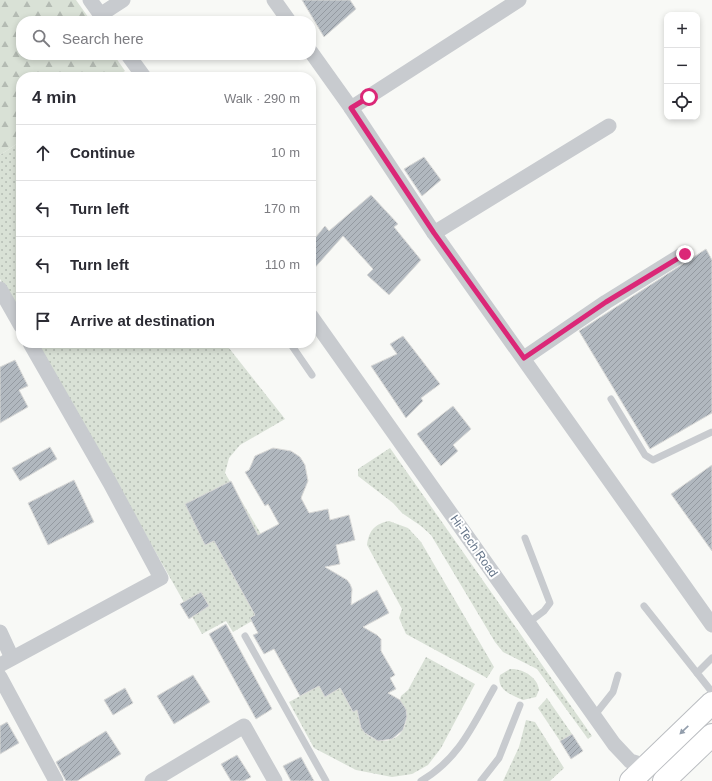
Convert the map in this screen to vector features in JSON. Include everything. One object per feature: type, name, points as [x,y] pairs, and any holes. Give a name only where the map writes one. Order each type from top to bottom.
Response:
[{"type":"highway","points":[[631,781],[712,703]]},
{"type":"highway","points":[[664,781],[712,735]]},
{"type":"street","points":[[90,0],[101,16]]},
{"type":"street","points":[[104,16],[123,0]]},
{"type":"street","points":[[274,0],[285,16]]},
{"type":"street","points":[[351,108],[519,0]]},
{"type":"street","points":[[316,59],[351,108],[434,233],[712,625]]},
{"type":"street","points":[[132,60],[140,72]]},
{"type":"street","points":[[434,233],[609,126]]},
{"type":"street","points":[[524,358],[606,302],[685,254]]},
{"type":"street","points":[[0,289],[16,317]]},
{"type":"street","name":"Hi-Tech Road","points":[[316,323],[614,744],[630,761],[646,766]]},
{"type":"street","points":[[0,632],[6,661],[161,578],[110,483],[33,348]]},
{"type":"street","points":[[0,677],[56,781]]},
{"type":"street","points":[[152,781],[244,726],[274,781]]},
{"type":"lane","points":[[293,348],[312,375]]},
{"type":"lane","points":[[611,399],[645,455],[653,460],[712,432]]},
{"type":"lane","points":[[525,538],[550,603],[544,611],[528,623]]},
{"type":"lane","points":[[644,606],[712,692]]},
{"type":"lane","points":[[245,636],[326,781]]},
{"type":"lane","points":[[697,673],[712,658]]},
{"type":"lane","points":[[594,716],[612,692],[618,675]]},
{"type":"lane","points":[[421,781],[443,767],[452,757],[464,740],[494,688]]},
{"type":"lane","points":[[482,781],[499,758],[520,706]]},
{"type":"green space","points":[[0,0],[76,0],[87,16],[16,16],[16,60],[117,60],[125,71],[16,72],[16,144],[0,155]]},
{"type":"green space","points":[[16,144],[16,307],[0,279],[0,155]]},
{"type":"green space","points":[[40,348],[229,348],[285,419],[240,445],[229,458],[225,473],[261,534],[222,555],[255,615],[250,618],[252,621],[233,632],[226,621],[202,634]]},
{"type":"green space","points":[[390,448],[592,736],[588,739],[537,669],[503,652],[495,642],[431,535],[358,476],[358,469]]},
{"type":"green space","points":[[389,521],[408,528],[421,542],[494,667],[487,678],[406,634],[399,618],[402,609],[367,545],[369,535],[374,528]]},
{"type":"green space","points":[[426,657],[475,684],[441,748],[428,765],[412,774],[392,777],[356,770],[314,748],[289,702],[319,686],[325,696],[340,688],[353,712],[357,710],[365,733],[374,739],[383,741],[392,739],[399,735],[404,728],[406,720],[405,710],[400,700],[401,696],[408,690]]},
{"type":"green space","points":[[510,669],[519,670],[533,677],[539,690],[536,697],[523,700],[510,694],[500,685],[500,675]]},
{"type":"green space","points":[[547,698],[572,734],[560,741],[538,708]]},
{"type":"green space","points":[[526,720],[535,722],[564,768],[550,781],[503,781],[519,747]]},
{"type":"building","points":[[302,0],[350,0],[356,9],[324,37],[316,24],[316,16],[312,16]]},
{"type":"building","points":[[424,157],[441,180],[422,196],[404,169]]},
{"type":"building","points":[[371,195],[398,224],[394,227],[421,260],[389,295],[367,275],[373,269],[343,236],[316,266],[316,237],[325,226],[329,231]]},
{"type":"building","points":[[706,249],[712,260],[712,413],[650,449],[579,331]]},
{"type":"building","points":[[403,336],[440,384],[421,398],[423,401],[406,418],[371,366],[397,354],[390,344]]},
{"type":"building","points":[[15,360],[28,386],[19,390],[28,407],[0,423],[0,367]]},
{"type":"building","points":[[453,406],[471,429],[453,445],[458,451],[441,466],[417,434]]},
{"type":"building","points":[[50,447],[57,459],[20,481],[12,468]]},
{"type":"building","points":[[273,448],[291,451],[300,457],[305,465],[308,481],[301,498],[309,513],[328,509],[330,520],[349,515],[355,540],[336,545],[340,564],[325,567],[347,580],[350,584],[352,589],[351,605],[377,590],[389,613],[363,627],[381,639],[381,651],[395,675],[390,678],[396,689],[388,693],[400,700],[406,709],[407,717],[403,730],[392,739],[378,741],[365,733],[361,728],[357,710],[353,712],[340,688],[325,697],[319,686],[300,696],[274,649],[264,654],[253,635],[258,633],[250,618],[255,615],[214,541],[205,545],[185,504],[231,481],[258,535],[279,524],[268,504],[265,506],[245,472],[249,470],[255,456]]},
{"type":"building","points":[[712,465],[712,551],[671,494]]},
{"type":"building","points":[[74,480],[94,522],[48,545],[28,503]]},
{"type":"building","points":[[201,592],[209,606],[189,619],[180,604]]},
{"type":"building","points":[[226,624],[272,709],[256,719],[209,634]]},
{"type":"building","points":[[193,675],[210,702],[174,724],[157,696]]},
{"type":"building","points":[[125,688],[133,703],[113,715],[104,700]]},
{"type":"building","points":[[7,722],[19,743],[0,754],[0,726]]},
{"type":"building","points":[[106,731],[121,754],[77,781],[66,781],[56,762]]},
{"type":"building","points":[[572,734],[583,751],[571,759],[560,741]]},
{"type":"building","points":[[237,755],[251,777],[244,781],[231,781],[221,764]]},
{"type":"building","points":[[301,757],[314,781],[291,781],[283,766]]},
{"type":"route","points":[[369,97],[351,108],[434,233],[524,358],[606,302],[685,254]]}]
